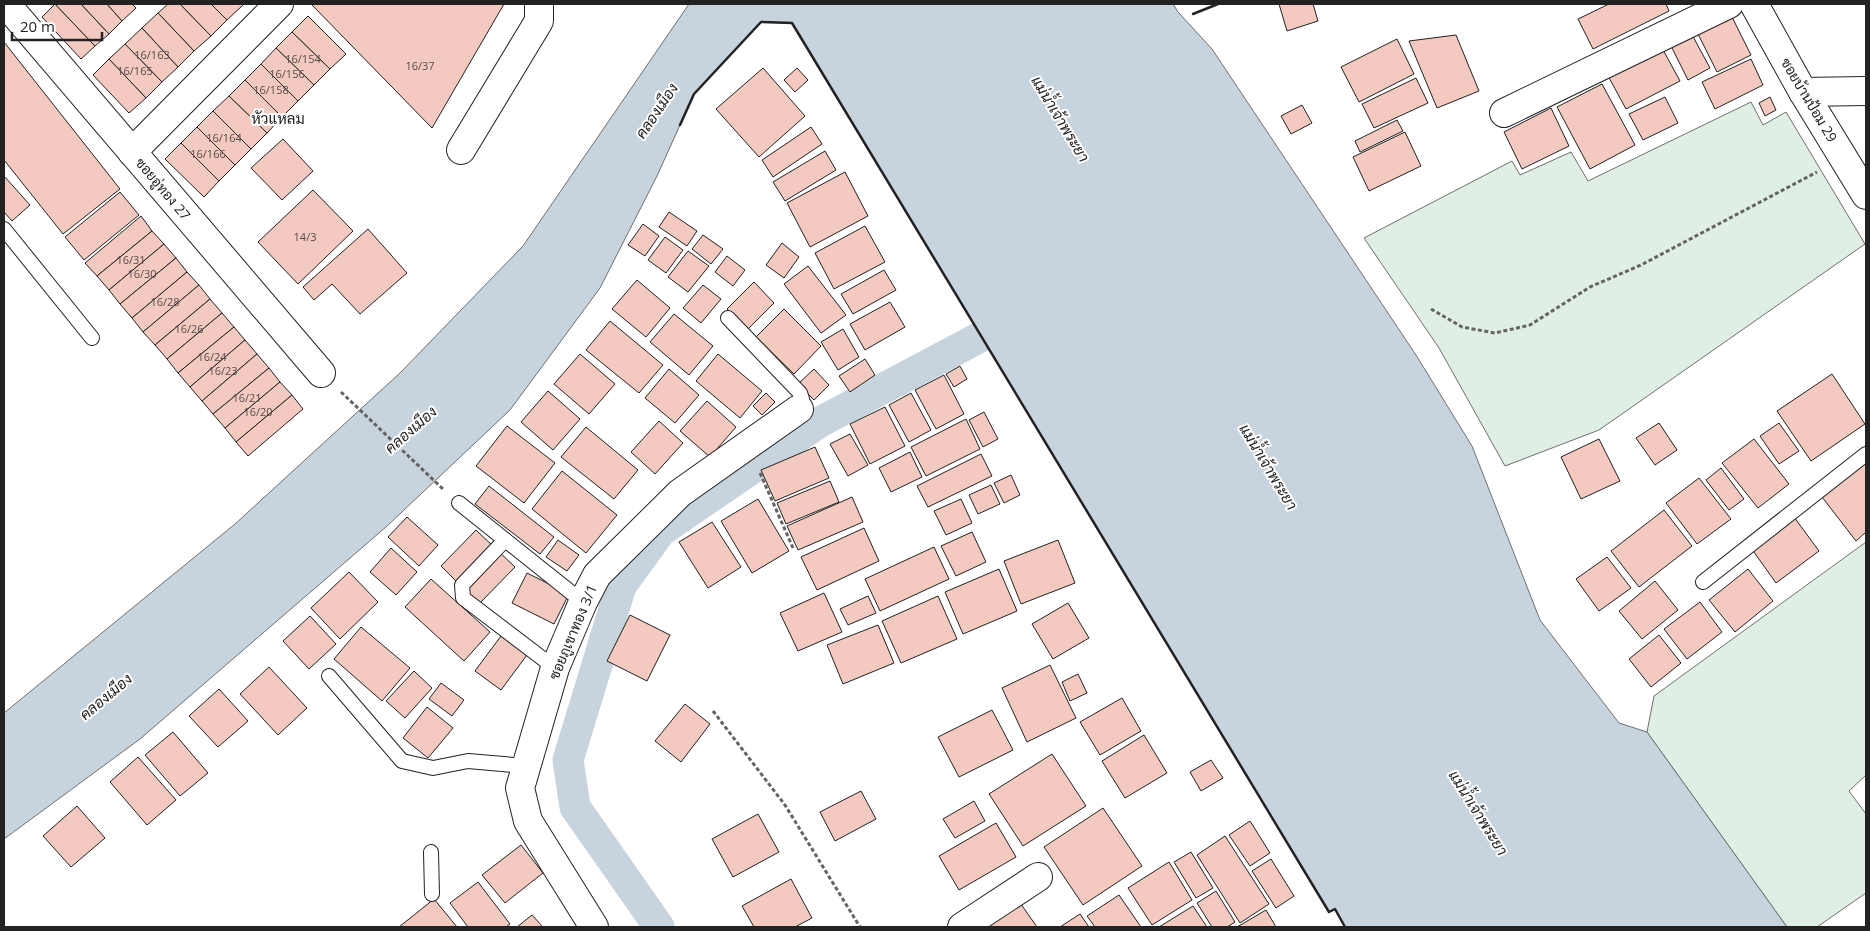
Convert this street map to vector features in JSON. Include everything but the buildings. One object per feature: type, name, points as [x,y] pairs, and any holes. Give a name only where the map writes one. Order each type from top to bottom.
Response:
[{"type":"street","name":"ซอยอู่ทอง 27","points":[[6,4],[321,373]]},
{"type":"street","points":[[132,152],[279,4]]},
{"type":"street","points":[[461,150],[539,21],[539,4]]},
{"type":"street","points":[[1504,113],[1729,4]]},
{"type":"street","name":"ซอยบ้านป้อม 29","points":[[1754,4],[1802,92],[1866,194]]},
{"type":"street","points":[[1802,92],[1866,92]]},
{"type":"street","name":"ซอยภูเขาทอง 3/1","points":[[594,927],[528,821],[520,788],[555,668],[583,602],[597,576],[680,493],[800,409]]},
{"type":"street","points":[[962,927],[1038,877]]},
{"type":"lane","points":[[4,229],[92,338]]},
{"type":"lane","points":[[728,318],[800,393],[802,399],[800,409]]},
{"type":"lane","points":[[1703,582],[1866,454]]},
{"type":"lane","points":[[458,503],[583,602]]},
{"type":"lane","points":[[505,540],[462,585],[463,598],[555,668]]},
{"type":"lane","points":[[329,676],[402,761],[433,768],[468,761],[526,766]]},
{"type":"lane","points":[[431,852],[432,894]]},
{"type":"path","points":[[1431,309],[1462,327],[1495,333],[1530,325],[1590,287],[1641,265],[1844,157]]},
{"type":"path","points":[[321,373],[458,503]]},
{"type":"path","points":[[759,471],[794,548]]},
{"type":"path","points":[[713,711],[785,805],[860,927]]},
{"type":"green space","points":[[1751,102],[1763,125],[1786,112],[1865,244],[1599,430],[1505,466],[1439,348],[1364,238],[1512,161],[1520,175],[1571,152],[1588,181]]},
{"type":"green space","points":[[1866,542],[1866,775],[1849,791],[1866,814],[1866,893],[1817,927],[1787,927],[1647,732],[1654,696]]},
{"type":"water","points":[[689,4],[1173,4],[1212,49],[1416,355],[1472,446],[1540,620],[1619,723],[1647,732],[1787,927],[1345,927],[1335,909],[1329,912],[792,23],[761,22],[694,94],[657,176],[600,288],[510,410],[386,527],[140,739],[4,839],[4,713],[235,524],[400,373],[523,246]]},
{"type":"waterway","points":[[659,927],[575,807],[568,760],[621,586],[661,531],[820,422],[1018,317]]},
{"type":"wall","points":[[1193,14],[1218,4]]},
{"type":"wall","points":[[680,125],[694,94],[761,22],[792,23],[1329,912],[1335,909],[1345,927]]},
{"type":"district","name":"หัวแหลม","points":[[278,119]]},
{"type":"water label","name":"คลองเมือง","points":[[657,111]]},
{"type":"water label","name":"แม่น้ำเจ้าพระยา","points":[[1060,119]]},
{"type":"water label","name":"คลองเมือง","points":[[411,430]]},
{"type":"water label","name":"แม่น้ำเจ้าพระยา","points":[[1268,467]]},
{"type":"water label","name":"คลองเมือง","points":[[106,697]]},
{"type":"water label","name":"แม่น้ำเจ้าพระยา","points":[[1478,813]]}]
